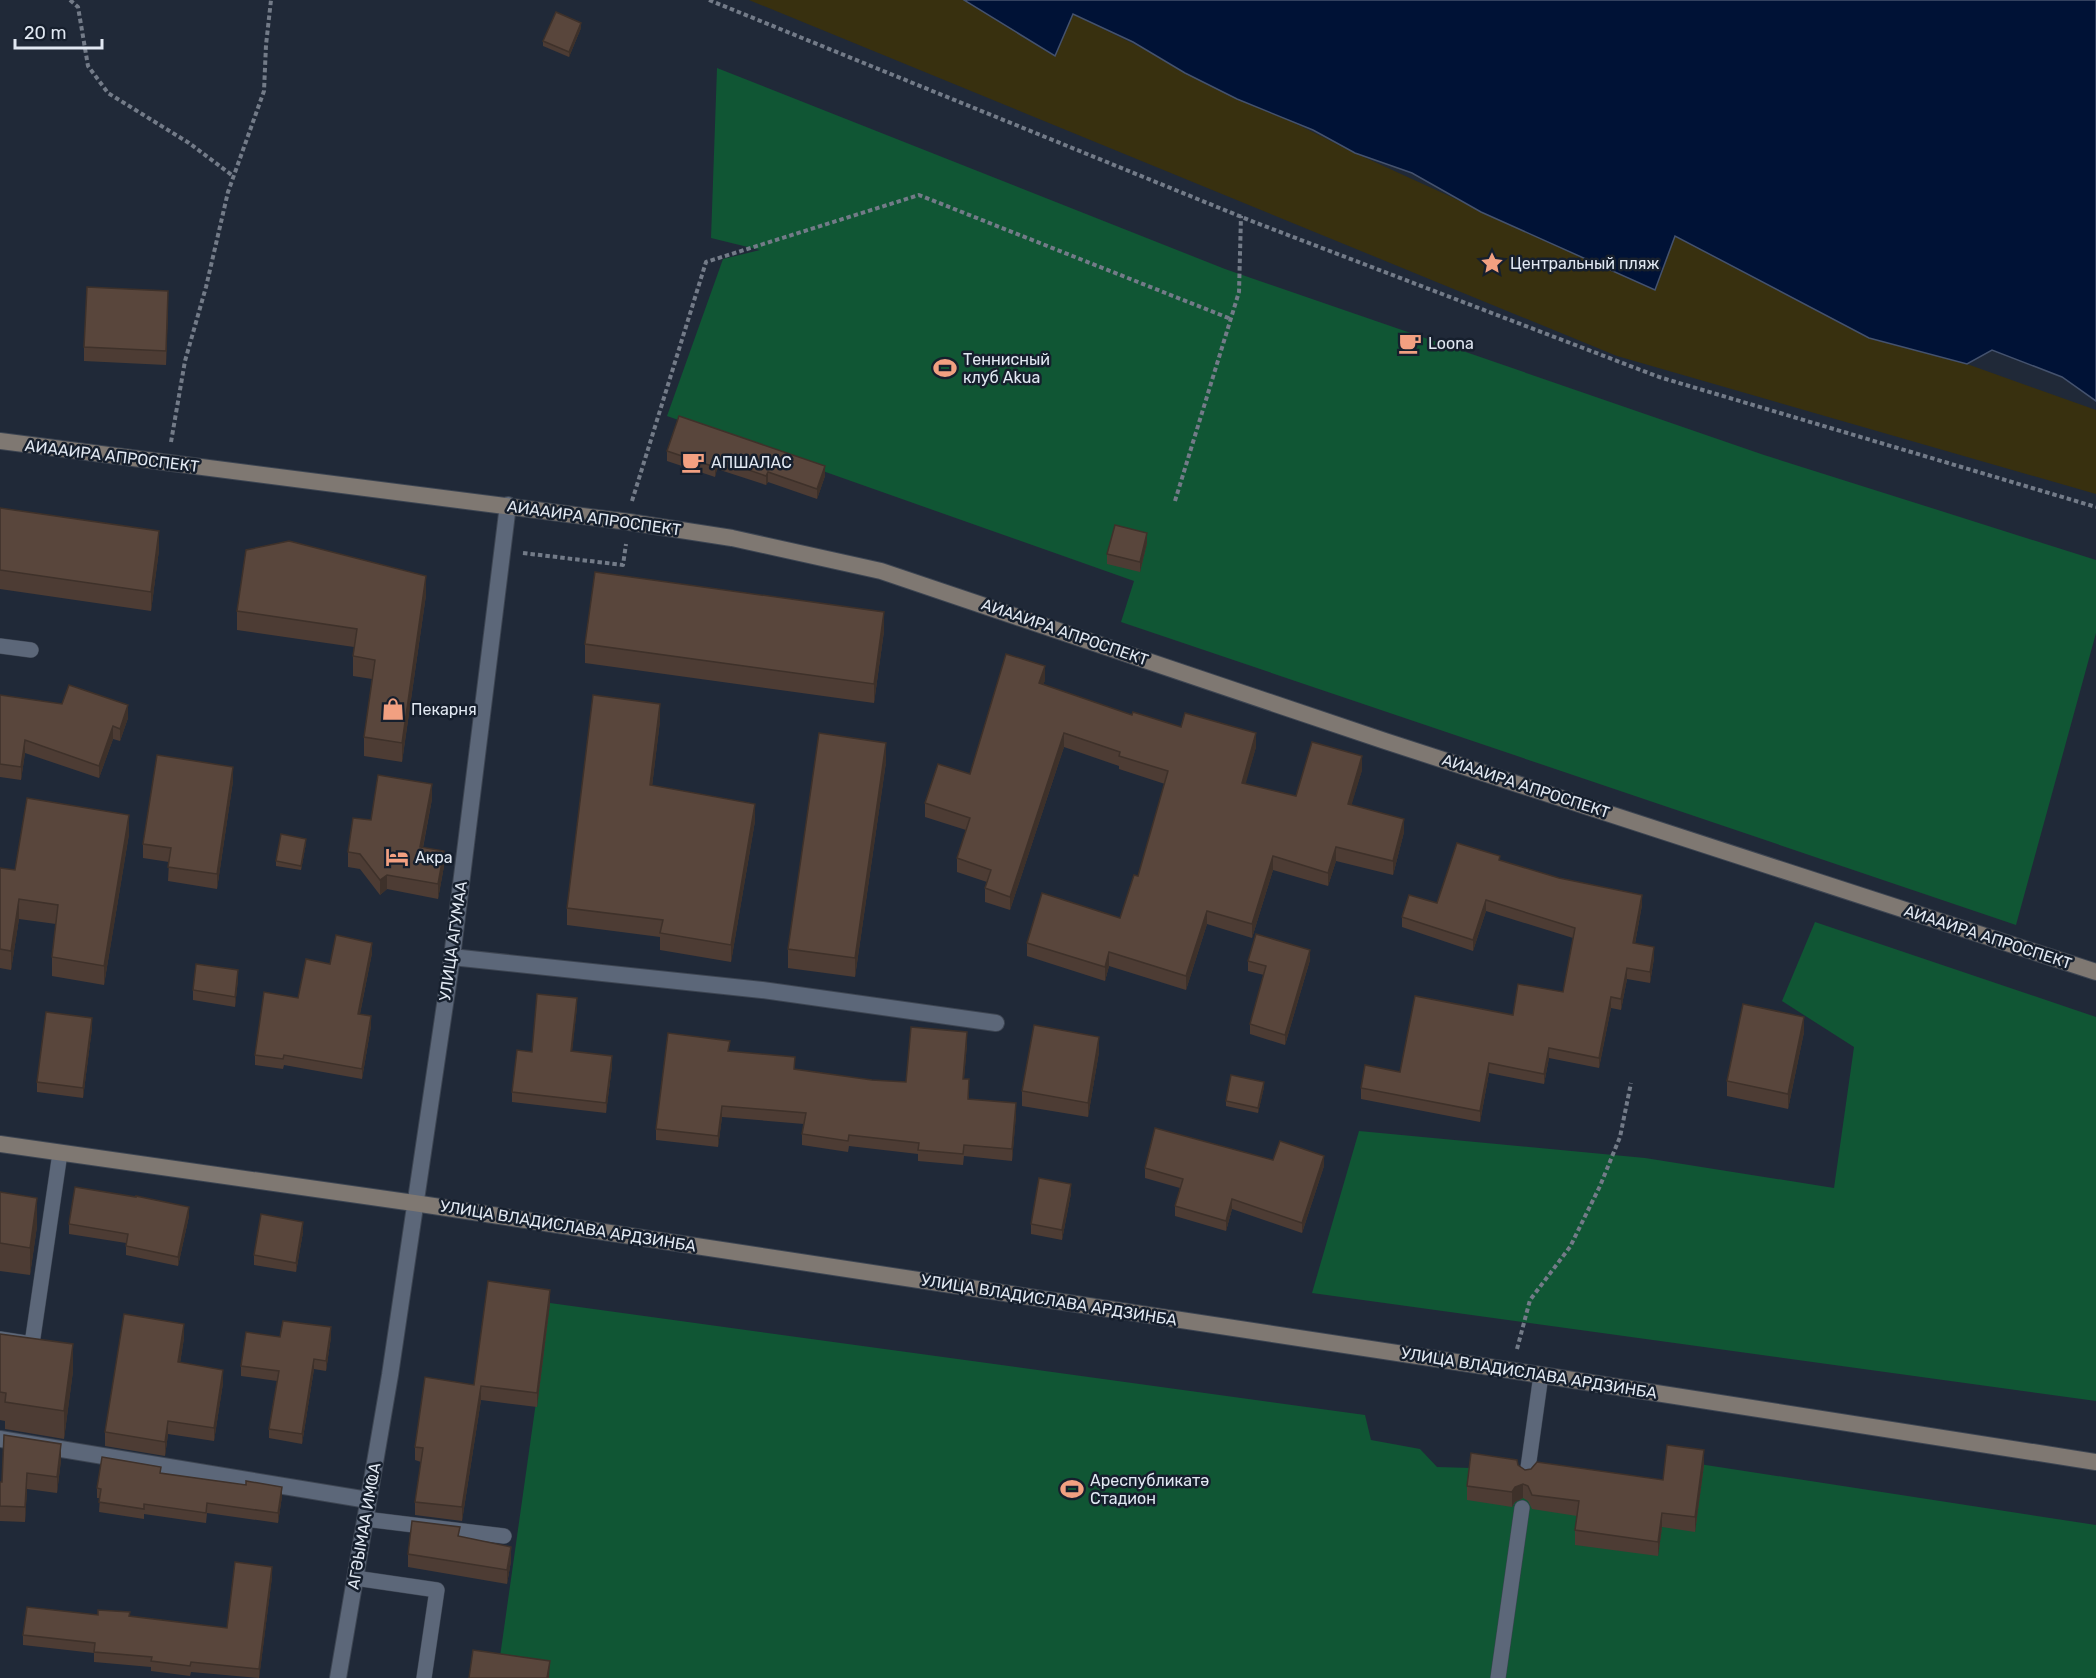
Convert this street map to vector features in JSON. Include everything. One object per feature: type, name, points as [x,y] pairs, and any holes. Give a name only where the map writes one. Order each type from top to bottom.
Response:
[{"type":"main road","name":"АИААИРА АПРОСПЕКТ","points":[[0,441],[629,522],[732,538],[881,571],[1396,744],[2096,972]]},
{"type":"main road","name":"УЛИЦА ВЛАДИСЛАВА АРДЗИНБА","points":[[0,1144],[414,1203],[1512,1370],[2096,1462]]},
{"type":"street","name":"УЛИЦА АГУМАА","points":[[390,1375],[452,957],[508,505]]},
{"type":"street","points":[[452,957],[762,990],[996,1023]]},
{"type":"street","name":"АГӘЫМАА ИМҨА","points":[[338,1678],[390,1375]]},
{"type":"street","points":[[0,1439],[368,1500]]},
{"type":"lane","points":[[0,646],[31,650]]},
{"type":"lane","points":[[0,1339],[32,1344],[60,1153]]},
{"type":"lane","points":[[1527,1476],[1542,1375]]},
{"type":"lane","points":[[1498,1678],[1522,1508]]},
{"type":"lane","points":[[365,1520],[504,1536]]},
{"type":"lane","points":[[355,1578],[437,1590],[424,1678]]},
{"type":"path","points":[[70,0],[78,7],[88,66],[108,93],[189,143],[233,176]]},
{"type":"path","points":[[168,462],[185,361],[206,287],[228,192],[264,92],[271,0]]},
{"type":"path","points":[[709,0],[1241,216],[1659,377],[2096,507]]},
{"type":"path","points":[[502,551],[623,565],[633,493],[706,262],[919,195],[1231,319]]},
{"type":"path","points":[[1175,501],[1239,292],[1241,216]]},
{"type":"path","points":[[1512,1370],[1530,1300],[1570,1247],[1584,1222],[1620,1137],[1630,1083]]},
{"type":"green space","points":[[717,68],[1225,269],[1764,455],[2096,560],[2096,633],[2016,925],[1121,622],[1134,581],[667,416],[723,259],[760,250],[711,238]]},
{"type":"green space","points":[[1815,922],[2096,1017],[2096,1401],[1312,1293],[1359,1131],[1645,1158],[1834,1188],[1854,1047],[1782,1001]]},
{"type":"green space","name":"Ареспубликатә Стадион","points":[[550,1303],[1365,1415],[1371,1440],[1420,1449],[1437,1467],[1471,1468],[1662,1494],[1667,1459],[2096,1525],[2096,1678],[497,1678]]},
{"type":"sand","name":"Центральный пляж","points":[[749,0],[964,0],[1073,14],[1355,153],[1655,290],[1674,235],[1869,338],[1967,364],[2096,410],[2096,494],[1617,356]]},
{"type":"water","points":[[964,0],[2096,0],[2096,401],[2062,377],[1992,350],[1967,364],[1869,338],[1675,236],[1655,290],[1481,212],[1412,173],[1355,153],[1313,130],[1237,99],[1185,73],[1133,42],[1073,14],[1055,56]]},
{"type":"building","points":[[556,12],[581,23],[569,52],[543,41]]},
{"type":"building","points":[[87,287],[168,291],[166,351],[84,347]]},
{"type":"building","points":[[679,416],[825,466],[817,489],[768,472],[766,476],[717,459],[715,467],[667,451]]},
{"type":"building","points":[[0,508],[159,531],[151,592],[0,570]]},
{"type":"building","points":[[1115,525],[1147,533],[1140,562],[1107,554]]},
{"type":"building","points":[[289,541],[426,576],[402,743],[364,737],[375,660],[353,656],[357,629],[237,611],[246,550]]},
{"type":"building","points":[[595,572],[884,612],[874,684],[585,644]]},
{"type":"building","points":[[1006,654],[1045,666],[1039,683],[1132,715],[1133,712],[1181,727],[1185,713],[1256,733],[1242,783],[1296,796],[1312,742],[1362,756],[1348,804],[1404,819],[1393,861],[1336,847],[1328,873],[1273,856],[1252,924],[1207,911],[1186,976],[1109,952],[1105,967],[1027,943],[1042,893],[1120,918],[1134,875],[1138,876],[1168,771],[1119,756],[1120,752],[1064,733],[1010,897],[985,888],[991,870],[957,858],[970,818],[925,803],[938,764],[970,774]]},
{"type":"building","points":[[69,685],[128,705],[120,729],[113,726],[99,766],[25,740],[21,767],[0,764],[0,695],[62,704]]},
{"type":"building","points":[[593,695],[660,704],[650,785],[755,804],[731,945],[660,933],[663,920],[567,908]]},
{"type":"building","points":[[819,733],[886,743],[855,958],[788,949]]},
{"type":"building","points":[[157,755],[233,767],[217,874],[168,867],[171,848],[143,844]]},
{"type":"building","points":[[378,775],[432,784],[420,847],[444,851],[438,884],[387,875],[380,880],[360,854],[348,852],[353,818],[371,820]]},
{"type":"building","points":[[27,798],[129,815],[104,966],[52,957],[58,905],[19,899],[11,951],[0,949],[0,868],[15,870]]},
{"type":"building","points":[[281,834],[306,839],[301,866],[276,861]]},
{"type":"building","points":[[1457,843],[1500,856],[1499,860],[1559,878],[1642,895],[1633,943],[1654,947],[1650,972],[1627,968],[1621,999],[1611,997],[1599,1058],[1549,1048],[1544,1074],[1489,1063],[1480,1111],[1361,1088],[1365,1065],[1400,1072],[1415,996],[1513,1015],[1518,984],[1563,992],[1575,928],[1486,900],[1473,940],[1402,917],[1409,895],[1437,903]]},
{"type":"building","points":[[1256,934],[1310,950],[1285,1035],[1250,1024],[1266,966],[1248,961]]},
{"type":"building","points":[[336,935],[372,943],[358,1014],[371,1016],[362,1069],[284,1055],[283,1059],[255,1055],[264,992],[298,998],[306,959],[330,964]]},
{"type":"building","points":[[196,964],[238,970],[235,997],[193,990]]},
{"type":"building","points":[[537,994],[577,998],[571,1051],[612,1056],[606,1103],[512,1092],[517,1050],[532,1052]]},
{"type":"building","points":[[1743,1004],[1804,1017],[1788,1094],[1727,1081]]},
{"type":"building","points":[[46,1012],[92,1018],[83,1088],[37,1082]]},
{"type":"building","points":[[1034,1025],[1099,1037],[1088,1103],[1022,1091]]},
{"type":"building","points":[[911,1027],[967,1032],[963,1079],[969,1079],[968,1099],[1016,1103],[1012,1149],[964,1145],[963,1154],[918,1150],[919,1143],[849,1135],[848,1141],[802,1134],[806,1113],[722,1106],[718,1136],[656,1129],[668,1033],[730,1041],[728,1051],[795,1057],[794,1069],[872,1080],[906,1082]]},
{"type":"building","points":[[1231,1075],[1264,1082],[1258,1108],[1226,1101]]},
{"type":"building","points":[[1155,1128],[1273,1160],[1280,1141],[1324,1156],[1302,1223],[1232,1199],[1226,1221],[1175,1206],[1183,1179],[1145,1168]]},
{"type":"building","points":[[1039,1178],[1071,1184],[1062,1230],[1031,1224]]},
{"type":"building","points":[[75,1187],[189,1207],[178,1257],[126,1246],[128,1234],[69,1224]]},
{"type":"building","points":[[0,1192],[37,1198],[30,1248],[0,1243]]},
{"type":"building","points":[[261,1214],[303,1222],[296,1263],[254,1255]]},
{"type":"building","points":[[488,1281],[550,1290],[537,1393],[481,1386],[462,1507],[415,1502],[423,1448],[415,1447],[425,1377],[474,1385]]},
{"type":"building","points":[[124,1314],[184,1324],[178,1362],[223,1370],[214,1428],[168,1421],[165,1442],[105,1432]]},
{"type":"building","points":[[283,1321],[331,1327],[326,1361],[314,1359],[302,1434],[269,1429],[279,1371],[241,1366],[246,1332],[280,1337]]},
{"type":"building","points":[[0,1334],[73,1344],[64,1411],[5,1402],[6,1393],[0,1392]]},
{"type":"building","points":[[4,1435],[61,1444],[57,1477],[27,1473],[25,1507],[0,1506]]},
{"type":"building","points":[[1667,1445],[1704,1450],[1695,1517],[1662,1513],[1658,1542],[1575,1530],[1579,1501],[1532,1495],[1528,1486],[1523,1484],[1515,1487],[1512,1492],[1467,1486],[1471,1453],[1517,1460],[1518,1465],[1525,1470],[1531,1469],[1537,1462],[1663,1480]]},
{"type":"building","points":[[102,1457],[161,1467],[160,1473],[246,1485],[246,1481],[282,1487],[278,1513],[207,1503],[206,1513],[144,1504],[144,1509],[99,1502],[101,1489],[97,1488]]},
{"type":"building","points":[[412,1521],[460,1527],[458,1536],[511,1547],[507,1570],[408,1554]]},
{"type":"building","points":[[235,1562],[272,1567],[259,1669],[191,1662],[190,1666],[151,1661],[152,1657],[94,1652],[95,1643],[23,1635],[27,1607],[98,1615],[98,1610],[130,1612],[129,1616],[227,1628]]},
{"type":"building","points":[[473,1650],[550,1661],[547,1678],[469,1678]]},
{"type":"place","name":"Центральный пляж","points":[[1492,263]]},
{"type":"place","name":"Loona","points":[[1410,343]]},
{"type":"place","name":"Теннисный клуб Akua","points":[[945,368]]},
{"type":"place","name":"АПШАЛАС","points":[[693,462]]},
{"type":"place","name":"Пекарня","points":[[393,709]]},
{"type":"place","name":"Акра","points":[[397,857]]},
{"type":"place","name":"Ареспубликатә Стадион","points":[[1072,1489]]}]
